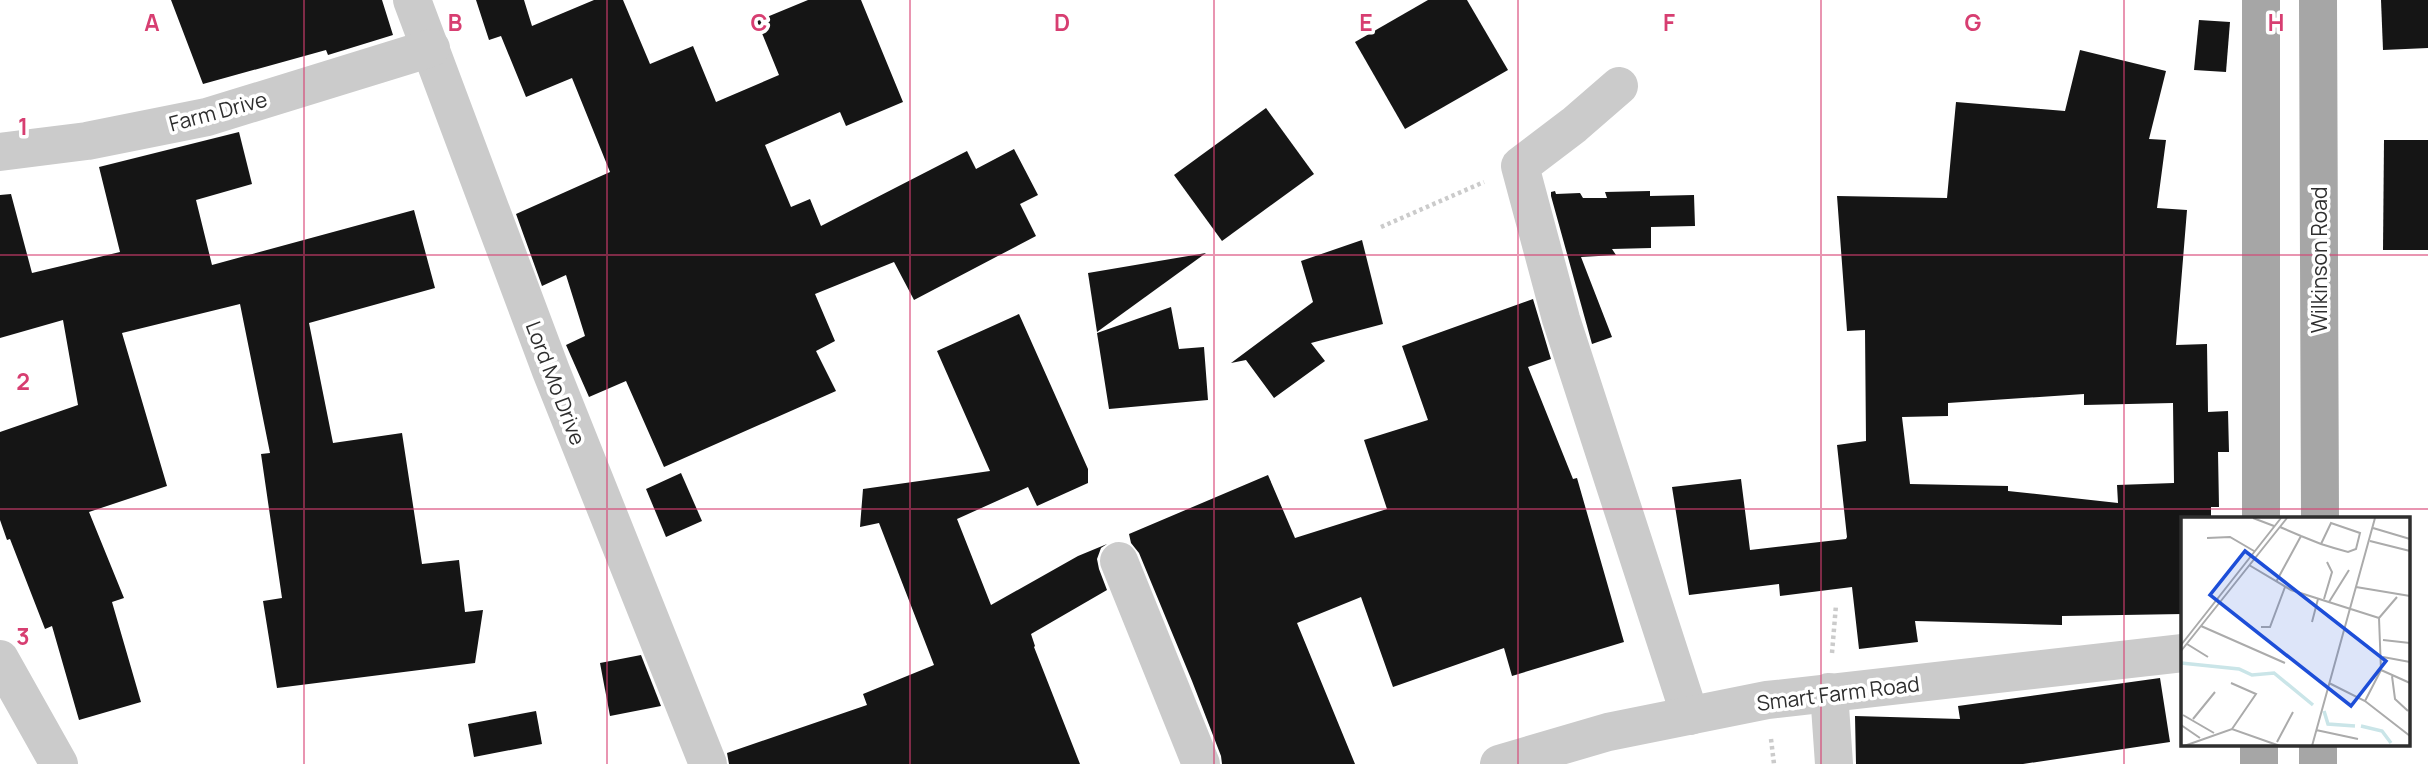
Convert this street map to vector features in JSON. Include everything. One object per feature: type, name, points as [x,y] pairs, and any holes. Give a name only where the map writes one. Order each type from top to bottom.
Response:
[{"type":"main road","points":[[2261,0],[2261,517]]},
{"type":"main road","name":"Wilkinson Road","points":[[2318,0],[2320,517]]},
{"type":"main road","points":[[2259,746],[2259,764]]},
{"type":"main road","points":[[2318,746],[2318,764]]},
{"type":"street","name":"Lord Mo Drive","points":[[412,0],[551,371],[708,764]]},
{"type":"street","name":"Farm Drive","points":[[0,152],[87,141],[207,117],[431,48]]},
{"type":"street","points":[[1619,86],[1520,166],[1561,319],[1690,716]]},
{"type":"street","points":[[1119,561],[1201,764]]},
{"type":"street","name":"Smart Farm Road","points":[[1499,764],[1608,732],[1767,700],[2181,653]]},
{"type":"street","points":[[0,659],[59,764]]},
{"type":"street","points":[[1829,692],[1834,764]]},
{"type":"path","points":[[1381,227],[1520,166]]},
{"type":"building","points":[[171,0],[382,0],[393,35],[328,55],[326,50],[203,84]]},
{"type":"building","points":[[476,0],[524,0],[532,26],[594,0],[623,0],[650,64],[693,46],[716,102],[779,75],[757,21],[808,0],[861,0],[903,102],[846,126],[840,112],[765,145],[791,207],[810,199],[821,226],[967,151],[976,169],[1014,149],[1038,195],[1020,204],[1036,236],[914,300],[894,262],[815,294],[835,341],[816,351],[836,391],[664,467],[626,381],[589,397],[566,345],[585,336],[566,275],[542,286],[516,214],[610,172],[572,78],[526,97],[501,36],[489,40]]},
{"type":"building","points":[[1428,0],[1467,0],[1508,70],[1405,129],[1355,42]]},
{"type":"building","points":[[2381,0],[2428,0],[2428,48],[2383,50]]},
{"type":"building","points":[[2199,20],[2230,22],[2226,72],[2194,70]]},
{"type":"building","points":[[2080,50],[2166,71],[2149,139],[2166,140],[2157,208],[2187,210],[2176,345],[2207,344],[2208,412],[2228,411],[2229,452],[2218,452],[2219,507],[2211,507],[2211,517],[2181,517],[2181,614],[2062,616],[2062,625],[1915,621],[1918,642],[1859,649],[1852,587],[1780,596],[1779,584],[1689,595],[1672,487],[1741,479],[1750,550],[1846,539],[1837,445],[1866,441],[1865,330],[1847,331],[1837,196],[1947,198],[1956,102],[2065,111]],"holes":[[[2084,394],[2084,405],[2173,403],[2174,483],[2117,485],[2118,503],[2008,491],[2008,486],[1910,484],[1902,417],[1948,416],[1948,403]]]},
{"type":"building","points":[[1266,108],[1314,174],[1222,241],[1174,175]]},
{"type":"building","points":[[239,132],[252,184],[196,200],[212,265],[414,210],[435,288],[309,323],[333,443],[402,433],[422,564],[459,560],[465,612],[483,610],[475,663],[277,688],[263,601],[282,598],[261,454],[270,453],[240,304],[122,333],[167,486],[89,512],[124,598],[112,602],[141,702],[79,720],[52,626],[45,629],[0,520],[0,432],[78,405],[63,320],[0,338],[0,195],[11,194],[32,273],[120,252],[99,167]]},
{"type":"building","points":[[2384,140],[2428,140],[2428,250],[2383,250]]},
{"type":"building","points":[[1555,191],[1556,194],[1580,193],[1583,198],[1607,198],[1605,192],[1650,191],[1650,196],[1694,195],[1695,226],[1651,227],[1651,248],[1612,249],[1616,255],[1581,257],[1612,337],[1592,344],[1551,196],[1551,192]]},
{"type":"building","points":[[1362,240],[1383,324],[1311,343],[1325,361],[1274,398],[1246,360],[1231,363],[1313,302],[1301,261]]},
{"type":"building","points":[[1206,253],[1097,332],[1088,273]]},
{"type":"building","points":[[1533,299],[1551,359],[1528,367],[1573,479],[1577,478],[1624,642],[1512,676],[1504,648],[1393,687],[1361,597],[1297,623],[1355,764],[1222,764],[1192,681],[1129,534],[1268,475],[1295,538],[1387,509],[1364,440],[1428,420],[1402,346]]},
{"type":"building","points":[[1171,307],[1179,349],[1204,347],[1208,400],[1109,409],[1097,333]]},
{"type":"building","points":[[1019,314],[1088,469],[1088,483],[1037,506],[1028,487],[957,519],[991,605],[1078,556],[1107,544],[1101,548],[1097,559],[1107,590],[1031,634],[1080,764],[729,764],[727,753],[867,705],[863,694],[934,665],[879,523],[860,527],[863,489],[990,471],[937,351]]},
{"type":"building","points":[[681,473],[702,521],[666,537],[646,489]]},
{"type":"building","points":[[641,655],[661,706],[610,716],[600,663]]},
{"type":"building","points":[[2160,678],[2170,742],[2023,764],[1856,764],[1855,716],[1960,719],[1958,706]]},
{"type":"building","points":[[536,711],[542,744],[474,757],[468,724]]}]
